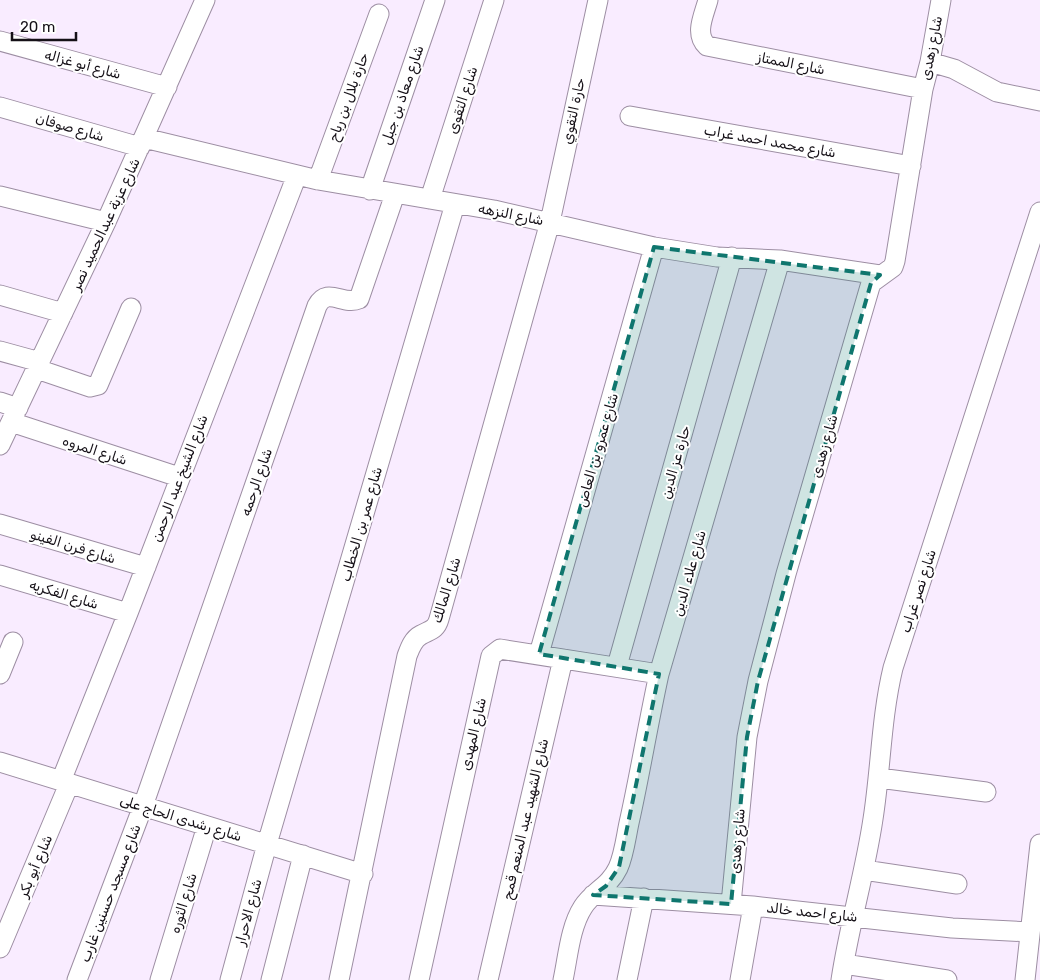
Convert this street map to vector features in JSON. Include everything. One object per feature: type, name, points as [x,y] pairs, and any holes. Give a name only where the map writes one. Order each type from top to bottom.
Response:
[{"type":"street","name":"شارع عزبة عبدالحميد نصر","points":[[0,445],[106,222],[205,0]]},
{"type":"street","name":"شارع معاذ بن جبل","points":[[370,190],[435,0]]},
{"type":"street","name":"شارع التقوى","points":[[430,200],[494,0]]},
{"type":"street","name":"حارة التقوي","points":[[550,222],[598,0]]},
{"type":"street","name":"شارع الممتاز","points":[[708,0],[699,34],[707,46],[923,89]]},
{"type":"street","name":"شارع زهدى","points":[[731,904],[747,737],[758,681],[786,574],[872,283],[880,275],[893,267],[895,261],[923,89],[930,62],[941,0]]},
{"type":"street","name":"حارة بلال بن رباح","points":[[318,180],[379,14]]},
{"type":"street","name":"شارع أبو غزاله","points":[[0,41],[167,87]]},
{"type":"street","points":[[930,62],[954,69],[997,92],[1040,101]]},
{"type":"street","name":"شارع صوفان","points":[[0,108],[142,142]]},
{"type":"street","name":"شارع محمد احمد غراب","points":[[630,116],[911,166]]},
{"type":"street","name":"شارع النزهه","points":[[142,142],[297,176],[550,222],[654,247],[702,255],[780,260],[880,275]]},
{"type":"street","name":"شارع الشيخ عبد الرحمن","points":[[65,782],[179,478],[297,176]]},
{"type":"street","name":"شارع الرحمه","points":[[143,806],[317,306],[323,298],[328,296],[350,301],[358,299],[395,194]]},
{"type":"street","points":[[0,196],[106,222]]},
{"type":"street","name":"شارع عمر بن الخطاب","points":[[266,844],[455,204]]},
{"type":"street","name":"شارع نصر غراب","points":[[843,972],[864,870],[879,778],[883,718],[893,668],[1040,212]]},
{"type":"street","name":"شارع المالك","points":[[339,980],[363,874],[407,656],[412,643],[420,635],[434,630],[440,619],[550,222]]},
{"type":"street","name":"شارع عمرو بن العاص","points":[[539,654],[654,247]]},
{"type":"street","name":"حارة عز الدين","points":[[617,666],[732,257]]},
{"type":"street","name":"شارع علاء الدين","points":[[563,980],[576,922],[583,907],[619,867],[641,772],[648,723],[659,674],[780,260]]},
{"type":"street","points":[[0,296],[64,313]]},
{"type":"street","points":[[0,351],[90,387],[98,385],[131,308]]},
{"type":"street","name":"شارع المروه","points":[[0,402],[15,415],[179,478]]},
{"type":"street","name":"شارع فرن الفينو","points":[[0,524],[146,567]]},
{"type":"street","name":"شارع الفكريه","points":[[0,575],[128,613]]},
{"type":"street","points":[[0,674],[13,642]]},
{"type":"street","name":"شارع المهدى","points":[[419,980],[491,656],[500,649],[659,674]]},
{"type":"street","name":"شارع الشهيد عبد المنعم قمح","points":[[488,980],[563,659]]},
{"type":"street","name":"شارع رشدى الحاج على","points":[[0,762],[363,874]]},
{"type":"street","points":[[879,778],[986,792]]},
{"type":"street","name":"شارع أبو بكر","points":[[0,948],[65,782]]},
{"type":"street","name":"شارع مسجد حسنين غارب","points":[[77,980],[143,806]]},
{"type":"street","name":"شارع الثوره","points":[[160,980],[207,826]]},
{"type":"street","name":"شارع الاحرار","points":[[230,980],[266,844]]},
{"type":"street","points":[[1025,980],[1040,844]]},
{"type":"street","points":[[271,980],[303,855]]},
{"type":"street","points":[[864,870],[957,884]]},
{"type":"street","name":"شارع احمد خالد","points":[[600,890],[644,898],[753,906],[952,928],[1030,932]]},
{"type":"street","points":[[627,980],[644,898]]},
{"type":"street","points":[[740,980],[753,906]]},
{"type":"street","points":[[843,972],[947,980]]},
{"type":"highlighted area","points":[[654,247],[880,275],[871,283],[758,681],[747,737],[731,904],[593,895],[606,886],[619,867],[659,674],[539,654]]}]
